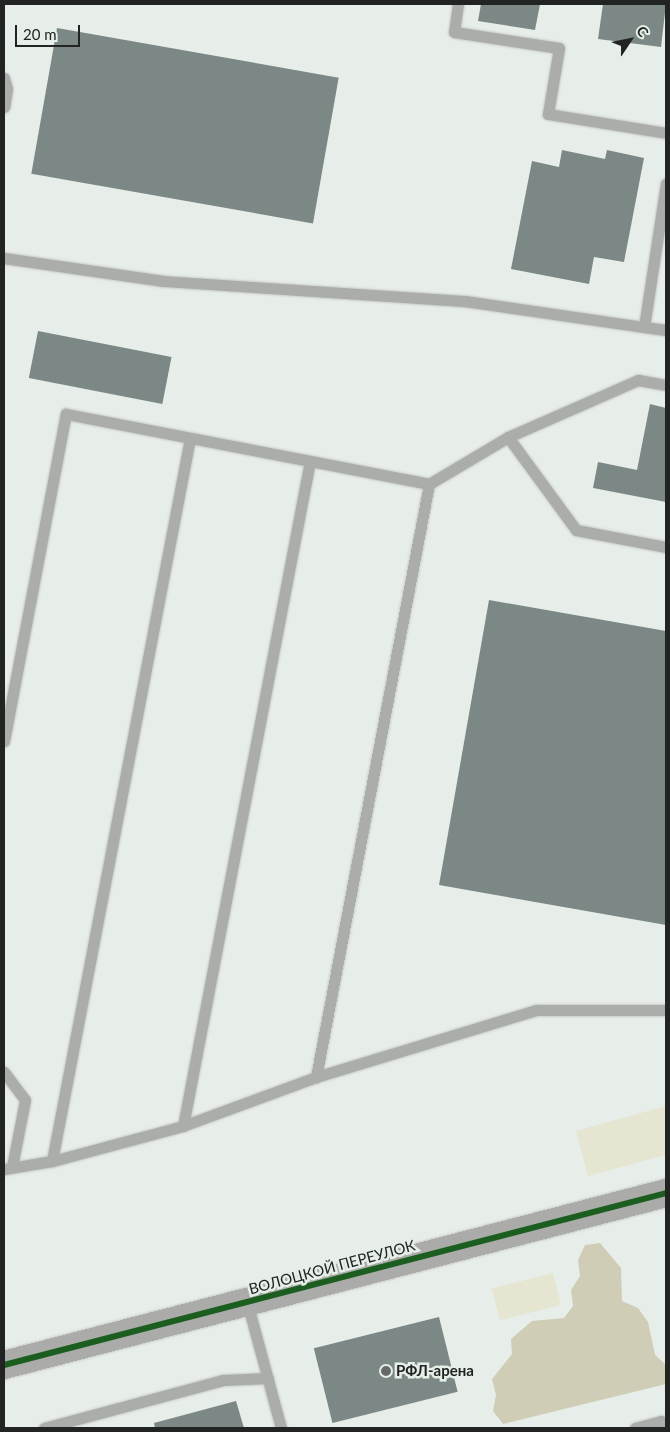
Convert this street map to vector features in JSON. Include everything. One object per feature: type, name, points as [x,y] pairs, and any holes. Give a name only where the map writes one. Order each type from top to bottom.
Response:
[{"type":"street","name":"ВОЛОЦКОЙ ПЕРЕУЛОК","points":[[4,1365],[666,1195]]},
{"type":"lane","points":[[458,4],[454,32],[558,48],[548,114],[666,134]]},
{"type":"lane","points":[[4,78],[7,89],[4,107]]},
{"type":"lane","points":[[644,327],[666,184]]},
{"type":"lane","points":[[4,258],[163,282],[465,300],[666,330]]},
{"type":"lane","points":[[4,741],[66,414],[429,484],[508,436],[638,380],[666,385]]},
{"type":"lane","points":[[508,436],[576,530],[666,547]]},
{"type":"lane","points":[[52,1161],[190,438]]},
{"type":"lane","points":[[183,1126],[310,461]]},
{"type":"lane","points":[[316,1077],[429,484]]},
{"type":"lane","points":[[4,1072],[25,1100],[7,1167],[52,1161],[183,1126],[316,1077],[537,1010],[666,1010]]},
{"type":"lane","points":[[247,1302],[268,1378],[277,1427]]},
{"type":"lane","points":[[44,1428],[223,1380],[268,1378]]},
{"type":"lane","points":[[634,1428],[662,1421],[666,1425]]},
{"type":"green space","points":[[666,1106],[666,1155],[588,1176],[576,1131]]},
{"type":"green space","points":[[553,1273],[561,1305],[500,1320],[492,1288]]},
{"type":"shaded area","points":[[600,1243],[621,1268],[622,1301],[638,1308],[648,1322],[655,1355],[666,1365],[666,1384],[503,1424],[493,1411],[496,1395],[492,1379],[512,1354],[511,1339],[532,1321],[564,1318],[573,1306],[571,1290],[580,1276],[578,1260],[585,1245]]},
{"type":"building","points":[[481,4],[540,4],[535,30],[478,21]]},
{"type":"building","points":[[603,4],[666,4],[661,47],[598,39]]},
{"type":"building","points":[[57,28],[339,78],[313,223],[31,174]]},
{"type":"building","points":[[562,150],[605,159],[607,150],[644,158],[624,262],[594,257],[589,284],[511,269],[532,161],[559,167]]},
{"type":"building","points":[[38,331],[172,357],[162,404],[29,378]]},
{"type":"building","points":[[650,404],[666,408],[666,502],[593,488],[598,462],[637,470]]},
{"type":"building","points":[[489,600],[666,631],[666,925],[439,885]]},
{"type":"building","name":"РФЛ-арена","points":[[439,1317],[458,1392],[332,1423],[314,1348]]},
{"type":"building","points":[[236,1401],[244,1428],[155,1428],[154,1423]]},
{"type":"cycle path","points":[[4,1365],[666,1193]]},
{"type":"place","name":"РФЛ-арена","points":[[386,1371]]}]
